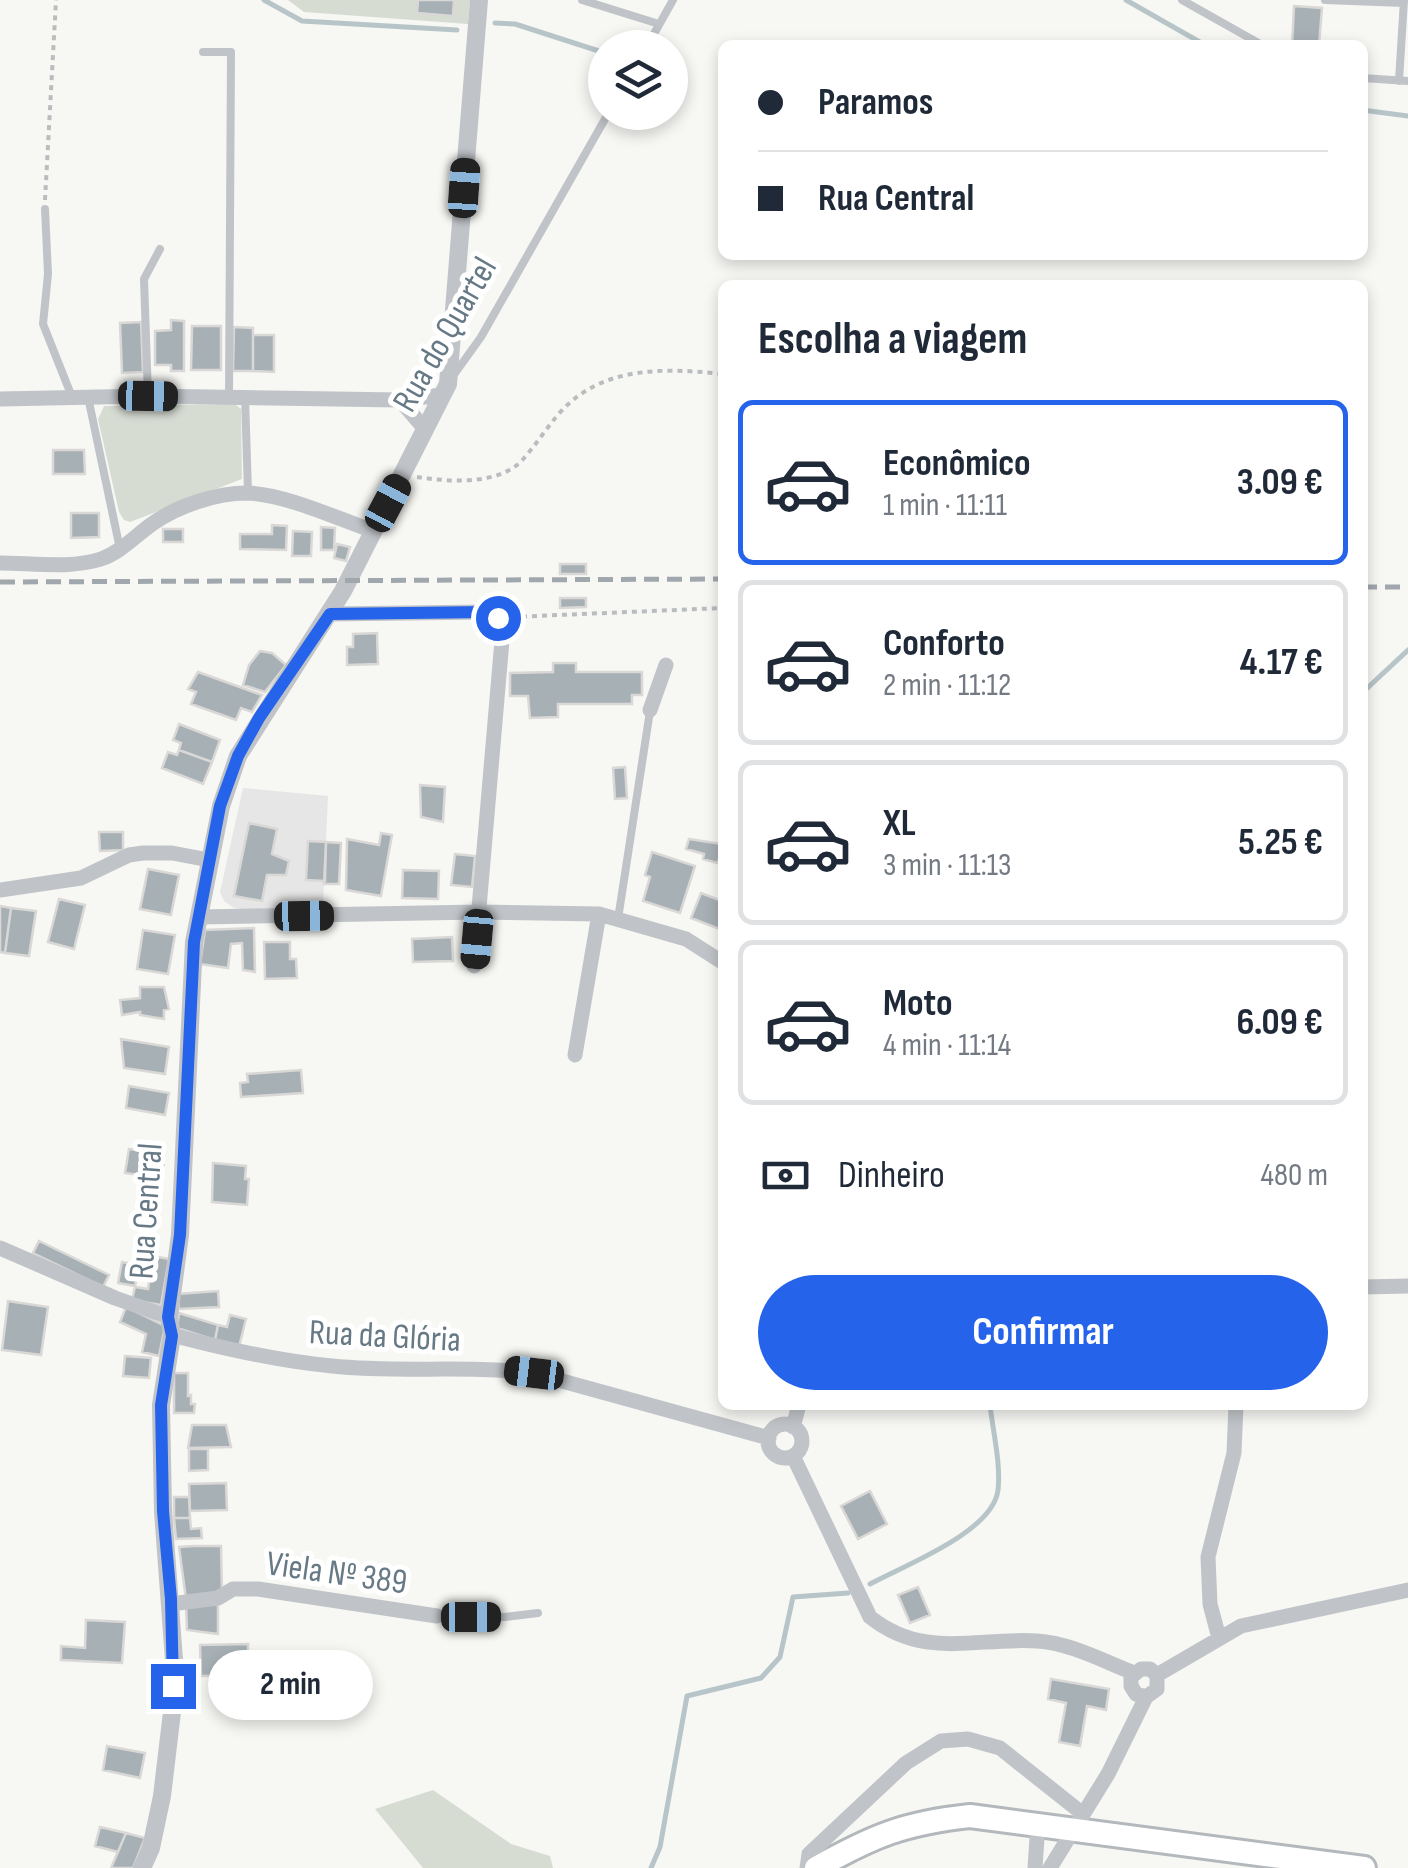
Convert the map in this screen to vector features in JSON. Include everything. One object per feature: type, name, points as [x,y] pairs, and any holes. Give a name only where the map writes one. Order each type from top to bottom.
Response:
[{"type":"main road","points":[[816,1868],[863,1842],[919,1822],[970,1816],[1038,1823],[1080,1821],[1364,1868]]},
{"type":"street","points":[[0,399],[237,396],[400,400],[445,389],[478,0]]},
{"type":"street","name":"Rua do Quartel","points":[[343,591],[445,389]]},
{"type":"street","points":[[400,400],[425,429]]},
{"type":"street","points":[[0,564],[86,562],[120,550],[173,512],[216,498],[248,493],[373,531]]},
{"type":"street","name":"Rua Central","points":[[142,1868],[150,1848],[169,1748],[174,1660],[163,1511],[161,1405],[180,1235],[190,967],[224,793],[238,756],[343,591]]},
{"type":"street","points":[[330,614],[485,612],[498,618],[503,629],[474,966]]},
{"type":"street","points":[[650,710],[666,665]]},
{"type":"street","points":[[0,890],[82,878],[130,855],[143,853],[172,853],[209,860]]},
{"type":"street","points":[[198,918],[479,912],[599,914],[686,939],[718,959]]},
{"type":"street","points":[[575,1055],[599,914]]},
{"type":"street","name":"Rua da Glória","points":[[0,1248],[170,1326],[248,1355],[332,1366],[534,1373],[769,1438]]},
{"type":"street","points":[[1368,1287],[1408,1286]]},
{"type":"street","points":[[793,1426],[798,1410]]},
{"type":"street","points":[[1219,1638],[1210,1604],[1208,1556],[1234,1453],[1236,1410]]},
{"type":"street","points":[[778,1426],[793,1426],[802,1439],[800,1449],[793,1456],[777,1456],[770,1448],[769,1438],[778,1426]]},
{"type":"street","points":[[793,1456],[870,1617],[888,1630],[911,1641],[1038,1641],[1061,1645],[1134,1673],[1146,1668],[1157,1675]]},
{"type":"street","name":"Viela Nº 389","points":[[171,1604],[218,1598],[233,1589],[258,1589],[437,1616]]},
{"type":"street","points":[[1157,1675],[1241,1626],[1408,1590]]},
{"type":"street","points":[[1134,1673],[1131,1686],[1136,1694],[1146,1697]]},
{"type":"street","points":[[1050,1868],[1108,1774],[1146,1697],[1157,1689],[1157,1675]]},
{"type":"street","points":[[807,1868],[809,1854],[906,1762],[941,1742],[968,1739],[1000,1748],[1080,1821]]},
{"type":"street","points":[[1035,1868],[1038,1823]]},
{"type":"lane","points":[[582,0],[659,24]]},
{"type":"lane","points":[[656,30],[674,0]]},
{"type":"lane","points":[[1182,0],[1253,40]]},
{"type":"lane","points":[[1326,0],[1404,1],[1404,81],[1368,78]]},
{"type":"lane","points":[[203,52],[231,52],[237,396],[248,493]]},
{"type":"lane","name":"Rua do Quartel","points":[[445,389],[482,337],[599,130]]},
{"type":"lane","points":[[45,209],[48,274],[43,324],[80,397],[120,550]]},
{"type":"lane","points":[[148,396],[144,279],[160,249]]},
{"type":"lane","points":[[618,919],[650,710]]},
{"type":"lane","points":[[437,1616],[505,1617],[538,1613]]},
{"type":"path","points":[[45,209],[56,0]]},
{"type":"path","points":[[402,476],[494,478],[523,461],[559,412],[584,391],[641,372],[718,374]]},
{"type":"path","points":[[498,618],[718,608]]},
{"type":"shaded area","points":[[288,0],[470,0],[468,24],[304,12]]},
{"type":"shaded area","points":[[235,404],[241,409],[242,479],[130,522],[124,520],[98,419],[104,406]]},
{"type":"shaded area","points":[[243,788],[328,796],[323,903],[249,910],[234,908],[224,901],[220,892]]},
{"type":"shaded area","points":[[433,1790],[511,1844],[550,1856],[553,1868],[423,1868],[375,1809]]},
{"type":"building","points":[[418,0],[454,0],[453,16],[417,13]]},
{"type":"building","points":[[1294,6],[1322,8],[1319,40],[1292,40]]},
{"type":"building","points":[[171,320],[184,321],[184,371],[171,371],[171,365],[155,365],[155,331],[171,330]]},
{"type":"building","points":[[141,322],[143,372],[122,373],[120,323]]},
{"type":"building","points":[[192,326],[221,326],[221,370],[191,370]]},
{"type":"building","points":[[234,327],[253,328],[253,371],[233,371]]},
{"type":"building","points":[[253,335],[274,335],[274,372],[253,371]]},
{"type":"building","points":[[53,450],[84,450],[85,474],[53,474]]},
{"type":"building","points":[[71,513],[99,513],[99,537],[71,538]]},
{"type":"building","points":[[272,525],[287,526],[286,550],[240,549],[240,534],[272,534]]},
{"type":"building","points":[[321,527],[335,528],[334,550],[321,550]]},
{"type":"building","points":[[163,529],[183,529],[183,542],[163,542]]},
{"type":"building","points":[[293,531],[312,532],[311,556],[292,556]]},
{"type":"building","points":[[337,544],[350,547],[346,561],[334,558]]},
{"type":"building","points":[[560,564],[586,564],[586,574],[560,574]]},
{"type":"building","points":[[560,598],[586,598],[586,607],[560,608]]},
{"type":"building","points":[[377,633],[378,664],[347,665],[347,647],[353,647],[353,634]]},
{"type":"building","points":[[260,651],[272,653],[286,665],[265,692],[243,685],[249,665]]},
{"type":"building","points":[[553,663],[576,663],[576,672],[642,672],[642,695],[632,695],[632,704],[558,704],[558,717],[530,718],[528,696],[510,696],[510,673],[553,672]]},
{"type":"building","points":[[198,672],[262,695],[252,712],[241,708],[236,720],[191,704],[196,692],[188,689]]},
{"type":"building","points":[[179,724],[220,740],[212,762],[179,750],[181,743],[173,740]]},
{"type":"building","points":[[179,750],[212,762],[203,784],[162,768],[168,752],[177,755]]},
{"type":"building","points":[[625,767],[627,798],[615,799],[613,768]]},
{"type":"building","points":[[420,785],[445,787],[443,822],[421,817]]},
{"type":"building","points":[[249,823],[277,829],[272,854],[289,861],[286,875],[267,875],[262,901],[234,896]]},
{"type":"building","points":[[99,832],[123,832],[123,850],[100,851]]},
{"type":"building","points":[[381,833],[392,835],[381,896],[346,890],[347,839],[379,845]]},
{"type":"building","points":[[689,839],[718,843],[718,861],[703,859],[704,854],[686,849]]},
{"type":"building","points":[[308,841],[326,842],[325,881],[306,880]]},
{"type":"building","points":[[326,842],[341,843],[339,884],[324,884]]},
{"type":"building","points":[[652,852],[695,866],[680,913],[643,901]]},
{"type":"building","points":[[455,854],[475,856],[472,887],[451,885]]},
{"type":"building","points":[[148,869],[179,875],[171,915],[140,909]]},
{"type":"building","points":[[403,870],[439,871],[438,899],[402,898]]},
{"type":"building","points":[[701,893],[718,899],[718,928],[691,918]]},
{"type":"building","points":[[59,899],[85,905],[74,949],[48,942]]},
{"type":"building","points":[[0,906],[11,908],[5,953],[0,952]]},
{"type":"building","points":[[11,908],[36,911],[29,956],[5,953]]},
{"type":"building","points":[[254,928],[255,972],[243,970],[242,943],[231,944],[228,968],[200,964],[205,930]]},
{"type":"building","points":[[143,930],[175,935],[168,974],[137,969]]},
{"type":"building","points":[[452,937],[453,961],[413,962],[412,939]]},
{"type":"building","points":[[264,942],[290,942],[290,959],[296,959],[297,978],[265,979]]},
{"type":"building","points":[[140,987],[164,987],[169,1009],[164,1010],[164,1019],[140,1012],[122,1015],[120,1000],[140,998]]},
{"type":"building","points":[[121,1039],[169,1047],[165,1074],[124,1068]]},
{"type":"building","points":[[301,1070],[303,1093],[241,1097],[240,1083],[248,1082],[247,1074]]},
{"type":"building","points":[[129,1086],[169,1093],[165,1115],[126,1108]]},
{"type":"building","points":[[129,1149],[165,1154],[162,1178],[125,1173]]},
{"type":"building","points":[[213,1163],[246,1166],[247,1205],[212,1202]]},
{"type":"building","points":[[39,1241],[109,1275],[103,1287],[33,1253]]},
{"type":"building","points":[[153,1256],[169,1259],[161,1305],[132,1300],[135,1287],[148,1289]]},
{"type":"building","points":[[122,1262],[139,1265],[135,1286],[118,1283]]},
{"type":"building","points":[[218,1291],[219,1307],[179,1309],[178,1294]]},
{"type":"building","points":[[8,1301],[48,1307],[41,1355],[2,1350]]},
{"type":"building","points":[[126,1307],[165,1326],[159,1356],[142,1352],[146,1334],[120,1322]]},
{"type":"building","points":[[179,1313],[218,1325],[215,1340],[177,1328]]},
{"type":"building","points":[[230,1315],[246,1319],[239,1347],[215,1340],[218,1325],[227,1327]]},
{"type":"building","points":[[125,1356],[151,1358],[149,1378],[123,1376]]},
{"type":"building","points":[[174,1373],[188,1373],[188,1396],[191,1395],[191,1404],[195,1404],[194,1413],[174,1413]]},
{"type":"building","points":[[192,1425],[226,1425],[231,1447],[188,1448]]},
{"type":"building","points":[[189,1449],[208,1449],[208,1470],[189,1471]]},
{"type":"building","points":[[226,1483],[227,1510],[190,1511],[189,1484]]},
{"type":"building","points":[[870,1491],[887,1524],[858,1539],[841,1506]]},
{"type":"building","points":[[174,1497],[189,1497],[190,1518],[174,1518]]},
{"type":"building","points":[[174,1518],[190,1518],[191,1529],[201,1528],[202,1538],[176,1539]]},
{"type":"building","points":[[221,1546],[222,1592],[186,1599],[179,1547]]},
{"type":"building","points":[[918,1587],[930,1615],[910,1623],[898,1595]]},
{"type":"building","points":[[186,1604],[218,1604],[218,1634],[187,1630]]},
{"type":"building","points":[[86,1620],[125,1622],[122,1663],[61,1660],[61,1646],[85,1648]]},
{"type":"building","points":[[248,1644],[248,1675],[201,1676],[200,1645]]},
{"type":"building","points":[[1051,1679],[1109,1689],[1106,1710],[1087,1706],[1080,1746],[1059,1742],[1066,1703],[1048,1699]]},
{"type":"building","points":[[107,1746],[145,1753],[140,1778],[103,1770]]},
{"type":"building","points":[[100,1827],[126,1833],[118,1852],[95,1846]]},
{"type":"building","points":[[126,1833],[145,1838],[133,1868],[111,1868]]},
{"type":"waterway","points":[[264,0],[302,21],[457,30]]},
{"type":"waterway","points":[[1126,0],[1196,40]]},
{"type":"waterway","points":[[495,23],[515,24],[588,48]]},
{"type":"waterway","points":[[1368,111],[1408,116]]},
{"type":"waterway","points":[[1368,687],[1408,650]]},
{"type":"waterway","points":[[870,1584],[945,1546],[981,1520],[992,1505],[998,1490],[998,1470],[991,1410]]},
{"type":"waterway","points":[[651,1868],[660,1847],[687,1696],[761,1678],[780,1657],[793,1597],[848,1593]]},
{"type":"railway","points":[[0,582],[718,579]]},
{"type":"railway","points":[[1368,587],[1408,587]]},
{"type":"route","points":[[173,1686],[161,1405],[172,1336],[168,1317],[180,1235],[190,967],[228,779],[259,718],[330,614],[485,612],[498,618]]}]
